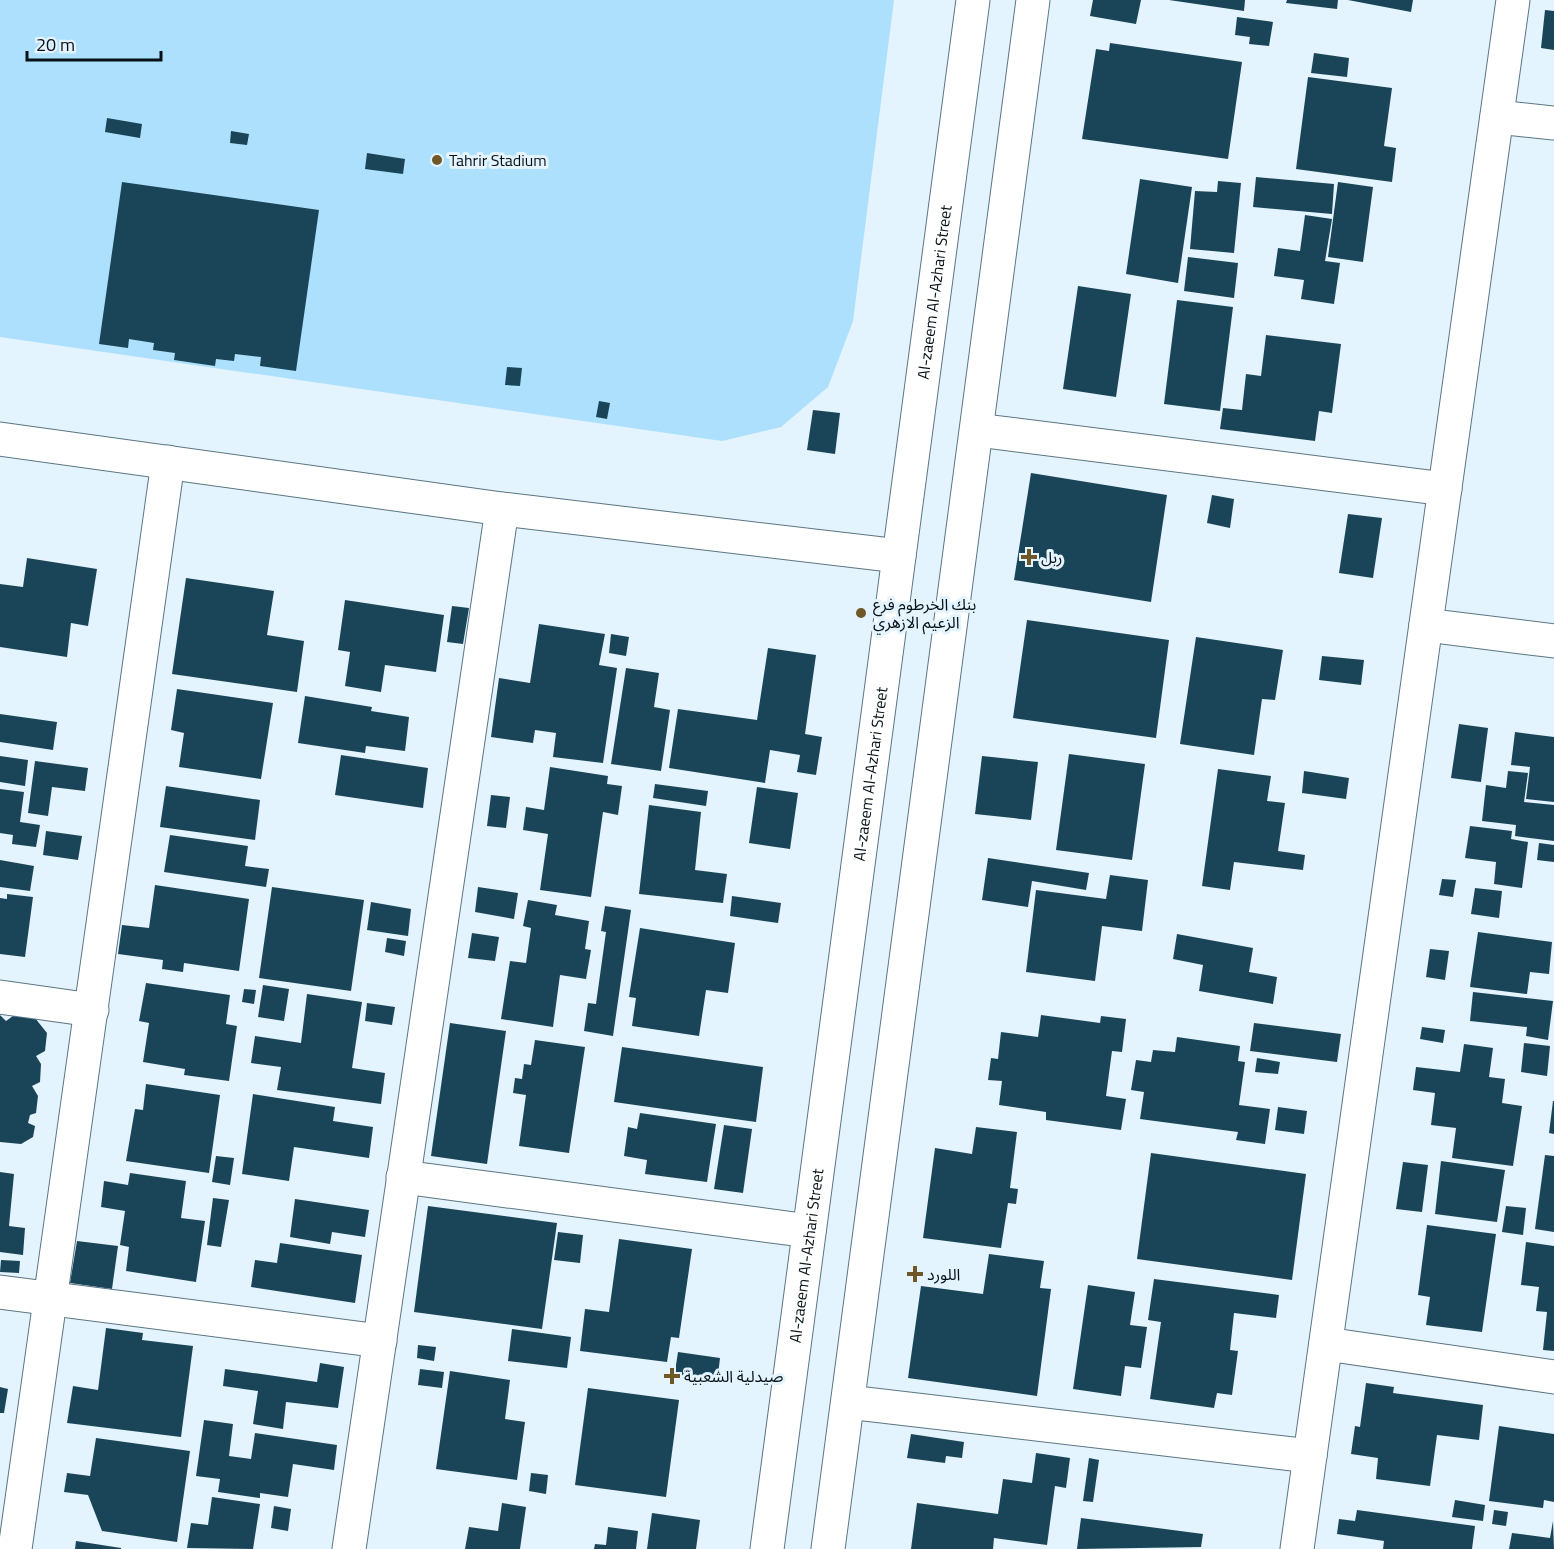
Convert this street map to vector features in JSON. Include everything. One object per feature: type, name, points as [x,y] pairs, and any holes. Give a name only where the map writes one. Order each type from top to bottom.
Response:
[{"type":"street","name":"Al-zaeem Al-Azhari Street","points":[[767,1549],[973,0]]},
{"type":"street","points":[[828,1549],[1033,0]]},
{"type":"street","points":[[1297,1549],[1513,0]]},
{"type":"street","points":[[1497,117],[1554,123]]},
{"type":"street","points":[[977,430],[1444,489]]},
{"type":"street","points":[[0,439],[502,509],[899,556]]},
{"type":"street","points":[[15,1549],[168,462]]},
{"type":"street","points":[[349,1549],[502,509]]},
{"type":"street","points":[[1426,625],[1554,641]]},
{"type":"street","points":[[0,997],[92,1010]]},
{"type":"street","points":[[403,1177],[809,1231]]},
{"type":"street","points":[[0,1292],[380,1341]]},
{"type":"street","points":[[1326,1344],[1554,1377]]},
{"type":"street","points":[[848,1402],[1310,1456]]},
{"type":"shaded area","name":"Tahrir Stadium","points":[[0,0],[894,0],[853,321],[828,387],[781,427],[722,441],[0,337]]},
{"type":"building","points":[[1093,0],[1141,0],[1136,24],[1090,16]]},
{"type":"building","points":[[1169,0],[1245,0],[1244,11]]},
{"type":"building","points":[[1287,0],[1338,0],[1337,9],[1286,3]]},
{"type":"building","points":[[1348,0],[1413,0],[1411,12]]},
{"type":"building","points":[[1545,10],[1554,11],[1554,50],[1541,48]]},
{"type":"building","points":[[1237,17],[1273,22],[1269,46],[1249,44],[1250,37],[1235,35]]},
{"type":"building","points":[[1110,43],[1242,62],[1228,159],[1082,139],[1096,49],[1109,51]]},
{"type":"building","points":[[1314,53],[1349,58],[1347,77],[1311,73]]},
{"type":"building","points":[[1308,77],[1392,88],[1384,146],[1396,148],[1392,182],[1296,169]]},
{"type":"building","points":[[107,118],[142,124],[140,138],[105,132]]},
{"type":"building","points":[[231,131],[249,134],[247,145],[230,143]]},
{"type":"building","points":[[367,153],[405,159],[403,174],[365,169]]},
{"type":"building","points":[[1256,177],[1334,184],[1332,214],[1253,207]]},
{"type":"building","points":[[1140,179],[1192,187],[1178,283],[1126,274]]},
{"type":"building","points":[[1218,181],[1241,183],[1234,253],[1190,249],[1195,191],[1217,192]]},
{"type":"building","points":[[122,182],[319,210],[296,371],[260,366],[261,357],[235,354],[234,361],[216,359],[215,366],[174,360],[175,353],[153,350],[154,343],[129,339],[128,348],[99,344]]},
{"type":"building","points":[[1338,182],[1373,187],[1363,262],[1328,257]]},
{"type":"building","points":[[1305,215],[1332,219],[1325,261],[1340,263],[1334,304],[1301,299],[1304,280],[1274,276],[1278,248],[1300,251]]},
{"type":"building","points":[[1188,257],[1238,263],[1234,298],[1184,291]]},
{"type":"building","points":[[1078,286],[1131,294],[1116,397],[1063,389]]},
{"type":"building","points":[[1177,300],[1233,307],[1220,411],[1164,404]]},
{"type":"building","points":[[1266,335],[1341,344],[1332,413],[1319,411],[1315,441],[1220,429],[1223,408],[1242,410],[1246,374],[1261,376]]},
{"type":"building","points":[[507,367],[522,368],[520,386],[505,385]]},
{"type":"building","points":[[599,401],[610,403],[607,419],[596,417]]},
{"type":"building","points":[[813,410],[840,413],[835,454],[807,450]]},
{"type":"building","points":[[1031,473],[1167,495],[1151,602],[1014,580]]},
{"type":"building","points":[[1212,495],[1234,499],[1230,528],[1207,523]]},
{"type":"building","points":[[1348,514],[1382,518],[1373,578],[1339,573]]},
{"type":"building","points":[[27,558],[97,569],[88,626],[71,623],[67,657],[0,647],[0,584],[23,587]]},
{"type":"building","points":[[186,578],[274,591],[267,635],[304,641],[297,692],[172,674]]},
{"type":"building","points":[[345,600],[444,615],[436,672],[385,665],[381,692],[345,686],[350,652],[338,650]]},
{"type":"building","points":[[452,606],[469,608],[463,644],[447,642]]},
{"type":"building","points":[[1027,620],[1169,640],[1156,738],[1013,718]]},
{"type":"building","points":[[539,624],[605,634],[599,665],[617,668],[603,763],[553,757],[556,733],[535,730],[533,743],[491,737],[499,678],[530,683]]},
{"type":"building","points":[[611,634],[629,637],[626,656],[609,653]]},
{"type":"building","points":[[1196,637],[1283,650],[1275,700],[1262,699],[1254,755],[1180,744]]},
{"type":"building","points":[[768,648],[816,655],[805,734],[822,737],[816,775],[797,772],[800,755],[770,750],[765,783],[669,768],[678,709],[757,720]]},
{"type":"building","points":[[1322,656],[1364,660],[1361,685],[1319,680]]},
{"type":"building","points":[[626,668],[659,673],[654,707],[670,710],[661,771],[611,764]]},
{"type":"building","points":[[177,689],[273,703],[261,779],[179,767],[184,733],[171,730]]},
{"type":"building","points":[[305,696],[372,707],[371,711],[409,717],[405,751],[366,746],[365,753],[298,743]]},
{"type":"building","points":[[0,714],[57,722],[53,750],[0,742]]},
{"type":"building","points":[[1459,724],[1488,728],[1481,782],[1451,778]]},
{"type":"building","points":[[1515,732],[1554,737],[1554,802],[1526,799],[1530,767],[1511,765]]},
{"type":"building","points":[[1069,754],[1145,764],[1132,860],[1056,850]]},
{"type":"building","points":[[341,755],[428,768],[423,808],[335,795]]},
{"type":"building","points":[[0,756],[28,760],[25,786],[0,782]]},
{"type":"building","points":[[982,756],[1038,762],[1031,820],[975,814]]},
{"type":"building","points":[[35,761],[88,768],[85,791],[52,787],[48,816],[28,813]]},
{"type":"building","points":[[550,767],[608,776],[607,784],[622,786],[618,815],[603,812],[591,897],[540,890],[548,834],[523,830],[526,807],[544,810]]},
{"type":"building","points":[[1218,769],[1271,776],[1267,801],[1285,803],[1278,851],[1305,855],[1303,870],[1234,862],[1230,890],[1202,886]]},
{"type":"building","points":[[1304,771],[1349,778],[1346,799],[1302,793]]},
{"type":"building","points":[[1508,771],[1528,773],[1524,802],[1554,805],[1554,841],[1515,836],[1516,825],[1482,821],[1486,785],[1506,788]]},
{"type":"building","points":[[655,784],[708,791],[706,806],[653,798]]},
{"type":"building","points":[[166,786],[260,800],[255,840],[160,827]]},
{"type":"building","points":[[757,787],[798,793],[790,849],[749,843]]},
{"type":"building","points":[[0,789],[24,792],[20,822],[40,825],[36,847],[12,844],[13,835],[0,833]]},
{"type":"building","points":[[491,795],[510,797],[506,828],[487,826]]},
{"type":"building","points":[[649,805],[701,812],[695,870],[727,874],[723,903],[639,894]]},
{"type":"building","points":[[1470,826],[1512,831],[1511,839],[1528,842],[1522,888],[1494,884],[1496,862],[1465,858]]},
{"type":"building","points":[[46,831],[82,836],[78,860],[43,855]]},
{"type":"building","points":[[170,835],[248,846],[245,866],[269,869],[266,887],[164,872]]},
{"type":"building","points":[[1539,843],[1554,845],[1554,862],[1537,860]]},
{"type":"building","points":[[988,858],[1089,873],[1086,890],[1032,881],[1028,907],[982,900]]},
{"type":"building","points":[[0,860],[34,866],[30,891],[0,887]]},
{"type":"building","points":[[1110,875],[1148,880],[1142,931],[1102,926],[1095,981],[1026,972],[1036,890],[1106,899]]},
{"type":"building","points":[[1442,879],[1456,880],[1453,897],[1439,895]]},
{"type":"building","points":[[155,885],[249,899],[239,971],[184,963],[183,972],[162,969],[163,960],[118,954],[122,925],[149,928]]},
{"type":"building","points":[[272,887],[364,900],[351,991],[259,978]]},
{"type":"building","points":[[478,887],[518,893],[514,919],[475,912]]},
{"type":"building","points":[[1475,888],[1502,891],[1499,918],[1471,914]]},
{"type":"building","points":[[7,894],[33,897],[25,957],[0,954],[0,898],[7,899]]},
{"type":"building","points":[[732,896],[781,903],[778,923],[730,916]]},
{"type":"building","points":[[528,900],[557,905],[555,915],[589,921],[585,949],[591,950],[586,979],[560,975],[553,1027],[501,1019],[510,961],[526,963],[531,928],[523,926]]},
{"type":"building","points":[[371,902],[411,909],[408,936],[367,930]]},
{"type":"building","points":[[605,906],[631,910],[613,1036],[584,1031],[588,1003],[596,1004],[606,932],[601,931]]},
{"type":"building","points":[[640,928],[735,943],[728,993],[706,990],[699,1036],[632,1026],[636,998],[629,997]]},
{"type":"building","points":[[1478,932],[1552,942],[1549,974],[1530,972],[1527,994],[1470,987]]},
{"type":"building","points":[[472,933],[499,937],[495,961],[468,958]]},
{"type":"building","points":[[1177,934],[1253,948],[1249,972],[1277,977],[1273,1004],[1199,991],[1203,965],[1173,959]]},
{"type":"building","points":[[387,938],[406,941],[404,956],[385,952]]},
{"type":"building","points":[[1430,949],[1449,951],[1445,980],[1426,977]]},
{"type":"building","points":[[146,983],[230,995],[226,1024],[237,1026],[229,1081],[184,1075],[185,1069],[143,1062],[149,1023],[139,1021]]},
{"type":"building","points":[[263,985],[289,989],[284,1021],[258,1017]]},
{"type":"building","points":[[244,989],[256,990],[254,1004],[242,1002]]},
{"type":"building","points":[[1473,992],[1553,1001],[1548,1040],[1526,1036],[1527,1027],[1470,1021]]},
{"type":"building","points":[[307,994],[362,1002],[352,1068],[385,1073],[381,1104],[277,1090],[281,1067],[251,1063],[255,1036],[301,1043]]},
{"type":"building","points":[[367,1003],[395,1007],[392,1025],[365,1021]]},
{"type":"building","points":[[0,1015],[6,1021],[13,1016],[35,1018],[47,1033],[45,1051],[36,1056],[41,1064],[40,1082],[32,1086],[38,1096],[36,1113],[30,1115],[28,1123],[35,1126],[33,1137],[21,1144],[0,1142]]},
{"type":"building","points":[[1041,1015],[1100,1023],[1101,1016],[1126,1019],[1122,1052],[1112,1051],[1106,1096],[1126,1099],[1121,1130],[1046,1120],[1046,1112],[999,1105],[1002,1081],[988,1080],[991,1058],[998,1059],[1001,1032],[1038,1037]]},
{"type":"building","points":[[450,1023],[506,1031],[487,1164],[431,1156]]},
{"type":"building","points":[[1254,1023],[1341,1034],[1337,1062],[1250,1051]]},
{"type":"building","points":[[1422,1027],[1445,1030],[1443,1043],[1420,1039]]},
{"type":"building","points":[[1177,1037],[1240,1046],[1238,1061],[1245,1062],[1239,1105],[1270,1109],[1265,1144],[1236,1140],[1238,1132],[1140,1119],[1144,1092],[1131,1090],[1136,1060],[1151,1062],[1153,1050],[1175,1052]]},
{"type":"building","points":[[535,1040],[585,1047],[569,1153],[519,1146],[526,1095],[513,1093],[515,1078],[522,1079],[524,1064],[531,1065]]},
{"type":"building","points":[[1524,1043],[1550,1046],[1547,1076],[1521,1072]]},
{"type":"building","points":[[1464,1044],[1493,1048],[1489,1077],[1505,1079],[1502,1103],[1522,1106],[1513,1166],[1452,1158],[1456,1128],[1431,1125],[1435,1093],[1413,1090],[1416,1067],[1460,1072]]},
{"type":"building","points":[[622,1047],[763,1067],[756,1122],[614,1102]]},
{"type":"building","points":[[1257,1058],[1280,1062],[1278,1074],[1255,1072]]},
{"type":"building","points":[[146,1084],[220,1095],[209,1173],[126,1161],[135,1109],[143,1110]]},
{"type":"building","points":[[253,1094],[335,1107],[333,1121],[373,1127],[369,1158],[294,1147],[289,1181],[242,1174]]},
{"type":"building","points":[[1554,1101],[1554,1134],[1549,1133]]},
{"type":"building","points":[[1278,1107],[1307,1111],[1304,1134],[1275,1130]]},
{"type":"building","points":[[640,1113],[716,1124],[707,1182],[645,1174],[647,1160],[624,1156],[628,1127],[637,1129]]},
{"type":"building","points":[[724,1125],[752,1129],[743,1193],[714,1189]]},
{"type":"building","points":[[976,1127],[1017,1132],[1010,1188],[1018,1189],[1016,1204],[1008,1203],[1001,1248],[923,1238],[935,1148],[972,1154]]},
{"type":"building","points":[[1151,1153],[1306,1174],[1292,1280],[1137,1259]]},
{"type":"building","points":[[1545,1155],[1554,1156],[1554,1232],[1535,1229]]},
{"type":"building","points":[[216,1156],[234,1158],[230,1185],[212,1182]]},
{"type":"building","points":[[1441,1161],[1505,1170],[1497,1222],[1435,1214]]},
{"type":"building","points":[[1403,1162],[1428,1165],[1422,1212],[1396,1209]]},
{"type":"building","points":[[0,1172],[14,1174],[9,1226],[25,1228],[23,1255],[0,1252]]},
{"type":"building","points":[[130,1173],[186,1181],[181,1218],[205,1221],[196,1282],[126,1271],[129,1247],[120,1245],[125,1211],[101,1207],[104,1181],[128,1185]]},
{"type":"building","points":[[213,1198],[229,1200],[221,1247],[207,1245]]},
{"type":"building","points":[[295,1199],[369,1210],[365,1237],[332,1232],[330,1244],[290,1237]]},
{"type":"building","points":[[428,1206],[557,1223],[542,1329],[414,1312]]},
{"type":"building","points":[[1506,1206],[1526,1208],[1523,1235],[1502,1232]]},
{"type":"building","points":[[1427,1225],[1496,1234],[1482,1332],[1426,1325],[1430,1297],[1418,1295]]},
{"type":"building","points":[[558,1232],[583,1235],[580,1263],[554,1260]]},
{"type":"building","points":[[619,1239],[692,1249],[679,1338],[671,1337],[667,1362],[580,1351],[585,1309],[609,1312]]},
{"type":"building","points":[[77,1241],[118,1246],[112,1289],[70,1283]]},
{"type":"building","points":[[1526,1242],[1554,1246],[1554,1351],[1543,1350],[1547,1312],[1536,1311],[1539,1287],[1521,1285]]},
{"type":"building","points":[[280,1243],[362,1255],[355,1303],[251,1287],[255,1260],[277,1263]]},
{"type":"building","points":[[989,1254],[1044,1261],[1040,1288],[1051,1289],[1037,1396],[908,1378],[921,1286],[983,1294]]},
{"type":"building","points":[[1,1260],[20,1261],[19,1273],[0,1272]]},
{"type":"building","points":[[1154,1279],[1279,1295],[1276,1318],[1234,1313],[1230,1350],[1238,1351],[1232,1395],[1217,1393],[1214,1408],[1150,1399],[1161,1322],[1148,1320]]},
{"type":"building","points":[[1088,1285],[1135,1292],[1130,1325],[1147,1327],[1141,1368],[1125,1366],[1121,1396],[1073,1389]]},
{"type":"building","points":[[106,1328],[143,1333],[142,1340],[193,1346],[181,1437],[67,1423],[73,1386],[98,1390]]},
{"type":"building","points":[[512,1329],[571,1337],[567,1368],[508,1361]]},
{"type":"building","points":[[418,1345],[436,1347],[434,1361],[417,1358]]},
{"type":"building","points":[[678,1352],[720,1358],[717,1384],[674,1378]]},
{"type":"building","points":[[320,1363],[344,1367],[338,1408],[286,1402],[283,1429],[253,1424],[258,1391],[223,1386],[225,1369],[317,1382]]},
{"type":"building","points":[[420,1369],[444,1372],[442,1388],[418,1385]]},
{"type":"building","points":[[450,1371],[510,1380],[505,1419],[525,1422],[517,1480],[436,1469]]},
{"type":"building","points":[[1366,1383],[1394,1387],[1393,1393],[1483,1405],[1479,1440],[1437,1435],[1430,1486],[1376,1479],[1378,1458],[1351,1454],[1355,1426],[1360,1427]]},
{"type":"building","points":[[0,1387],[8,1389],[4,1413],[0,1413]]},
{"type":"building","points":[[588,1388],[679,1400],[666,1497],[575,1485]]},
{"type":"building","points":[[204,1420],[233,1424],[229,1456],[251,1459],[255,1433],[337,1445],[334,1470],[293,1464],[288,1497],[260,1493],[260,1498],[218,1492],[220,1479],[196,1476]]},
{"type":"building","points":[[1499,1426],[1554,1434],[1554,1502],[1544,1500],[1543,1508],[1489,1501]]},
{"type":"building","points":[[911,1434],[964,1442],[962,1458],[946,1456],[945,1463],[907,1458]]},
{"type":"building","points":[[96,1438],[190,1451],[177,1542],[102,1531],[88,1495],[64,1492],[67,1473],[90,1476]]},
{"type":"building","points":[[1036,1453],[1070,1458],[1066,1488],[1055,1486],[1047,1545],[994,1538],[993,1549],[911,1549],[917,1503],[998,1514],[1003,1479],[1032,1483]]},
{"type":"building","points":[[1089,1458],[1099,1460],[1093,1502],[1083,1501]]},
{"type":"building","points":[[531,1473],[548,1475],[546,1494],[529,1491]]},
{"type":"building","points":[[212,1497],[260,1504],[253,1549],[187,1548],[191,1523],[208,1525]]},
{"type":"building","points":[[1455,1500],[1485,1505],[1483,1521],[1452,1517]]},
{"type":"building","points":[[502,1503],[526,1507],[520,1549],[465,1549],[469,1527],[498,1531]]},
{"type":"building","points":[[274,1506],[291,1509],[288,1531],[271,1528]]},
{"type":"building","points":[[1357,1510],[1475,1526],[1472,1549],[1383,1549],[1384,1541],[1337,1534],[1339,1519],[1355,1521]]},
{"type":"building","points":[[1494,1510],[1508,1512],[1506,1526],[1492,1524]]},
{"type":"building","points":[[652,1513],[700,1520],[696,1549],[647,1549]]},
{"type":"building","points":[[1081,1518],[1203,1534],[1201,1547],[1077,1549]]},
{"type":"building","points":[[1553,1521],[1554,1549],[1509,1549],[1512,1533],[1550,1538]]},
{"type":"building","points":[[608,1527],[638,1531],[636,1549],[594,1549],[595,1544],[606,1545]]},
{"type":"building","points":[[76,1541],[121,1548],[121,1549],[75,1549]]},
{"type":"place","name":"Tahrir Stadium","points":[[437,160]]},
{"type":"place","name":"ربل","points":[[1029,557]]},
{"type":"place","name":"بنك الخرطوم فرع الزعيم الازهري","points":[[861,613]]},
{"type":"place","name":"اللورد","points":[[915,1274]]},
{"type":"place","name":"صيدلية الشعبية","points":[[672,1376]]}]
